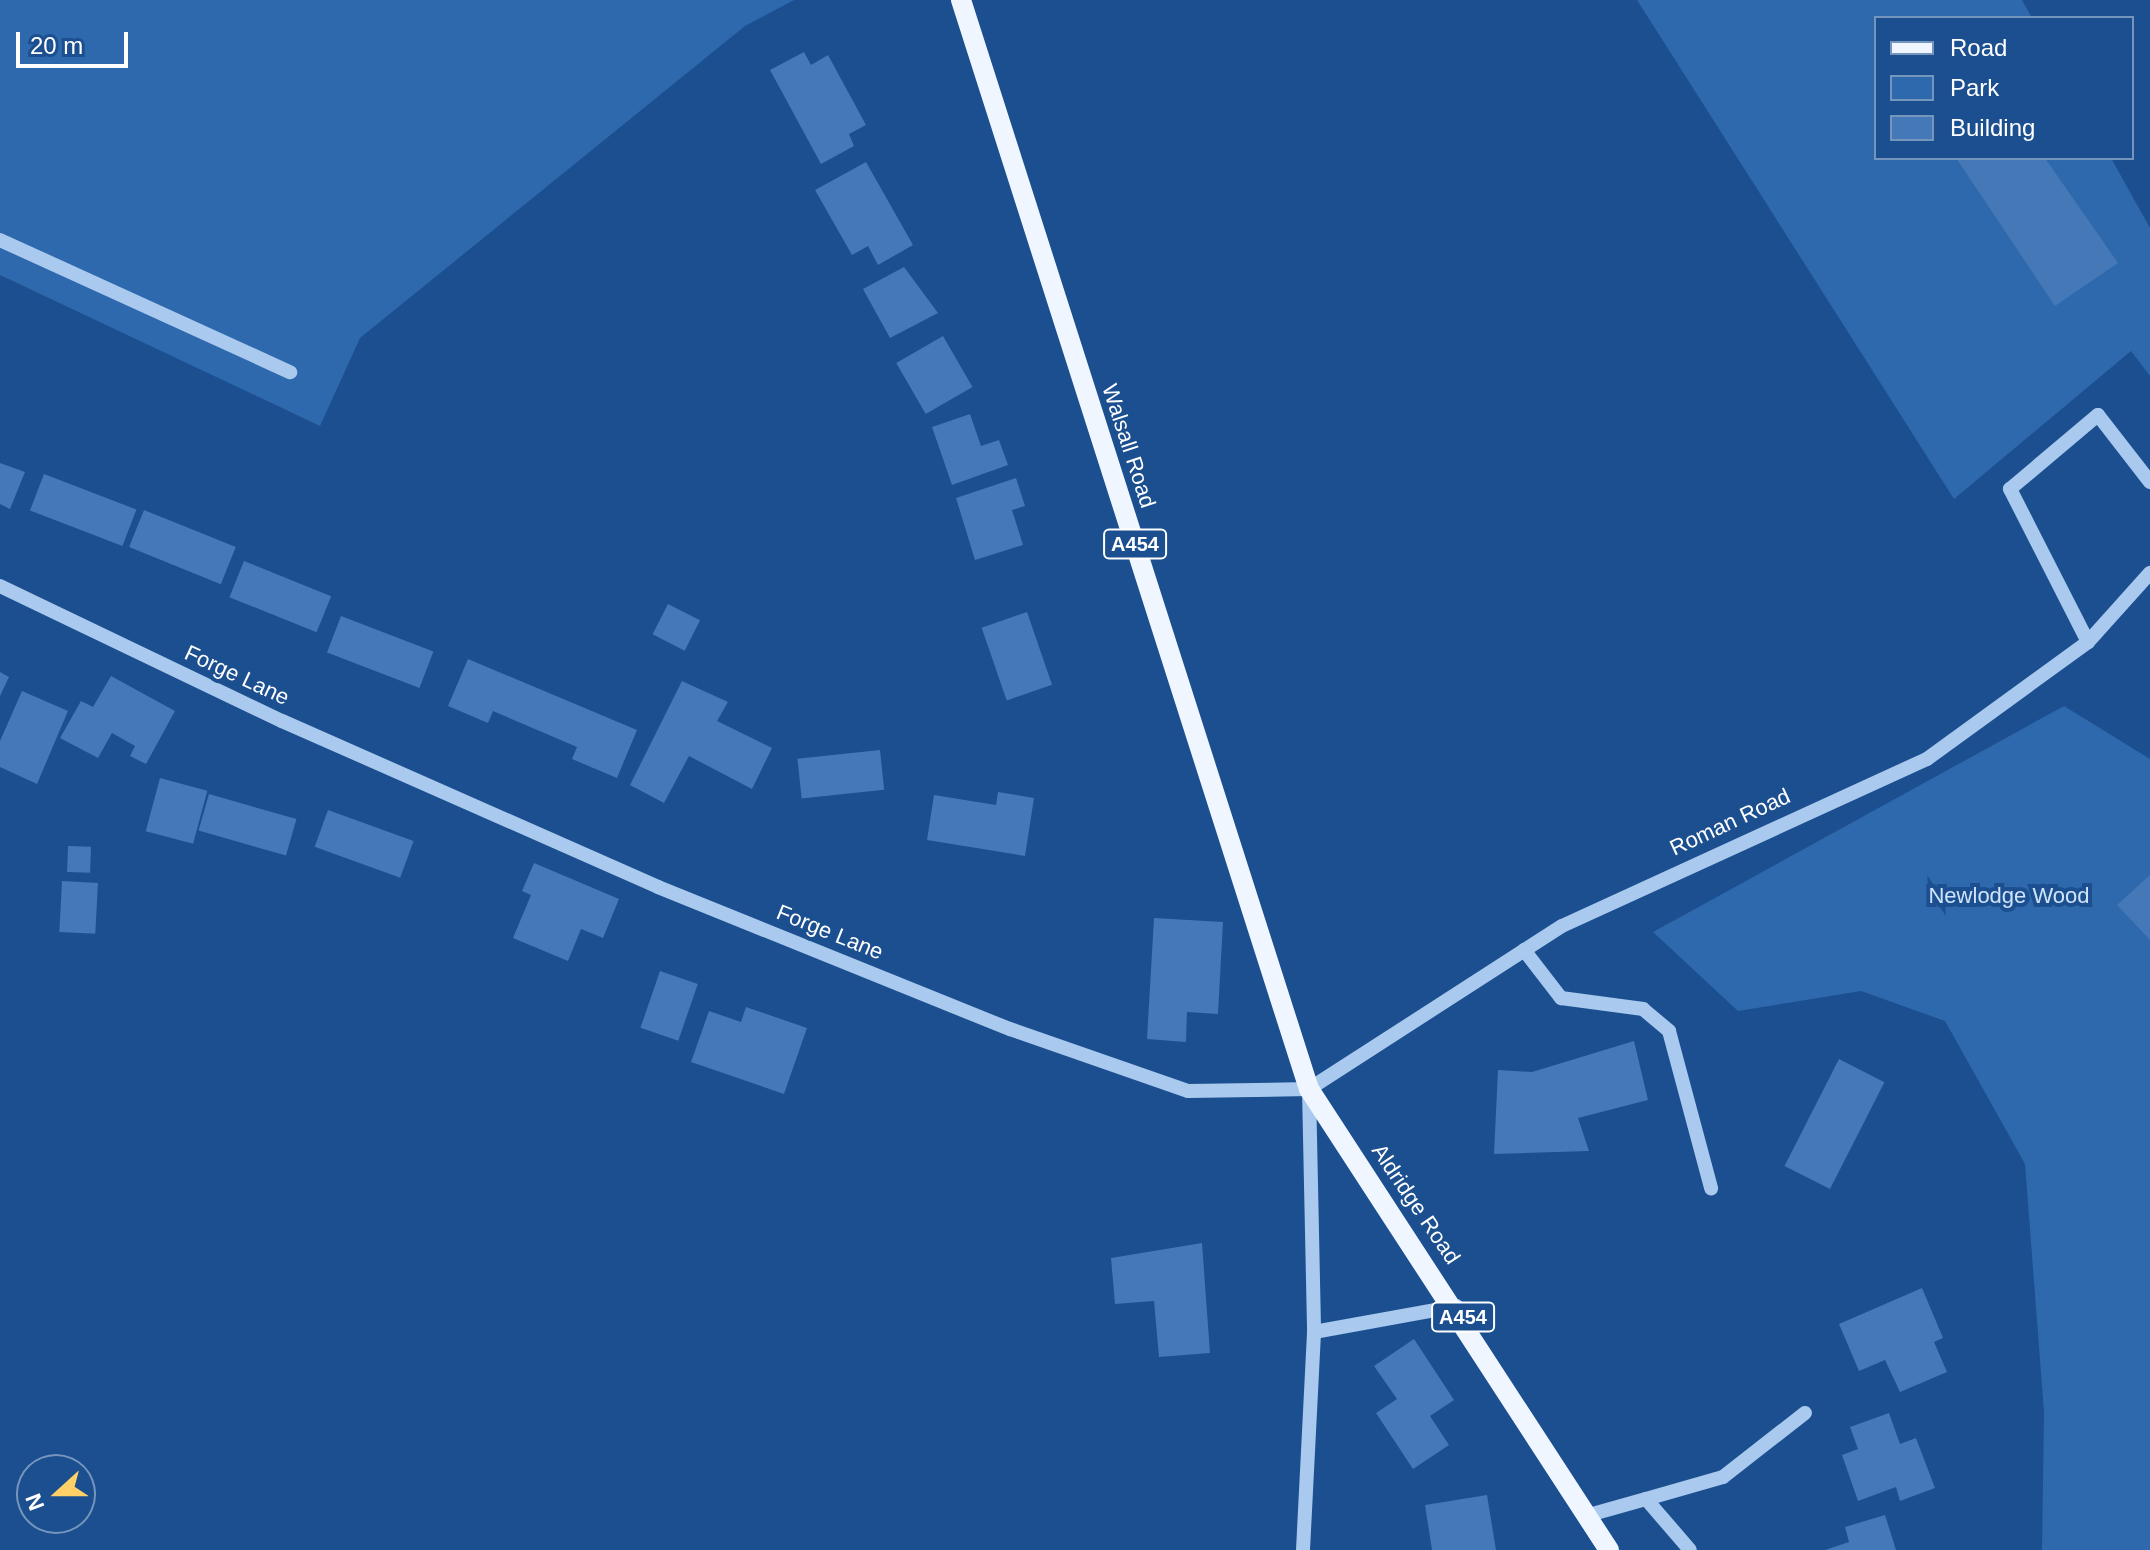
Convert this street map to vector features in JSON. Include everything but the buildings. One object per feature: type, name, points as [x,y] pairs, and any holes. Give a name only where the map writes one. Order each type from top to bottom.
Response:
[{"type":"main road","name":"Walsall Road","points":[[961,0],[1309,1089]]},
{"type":"main road","name":"Aldridge Road","points":[[1309,1089],[1457,1306],[1609,1550]]},
{"type":"street","points":[[0,240],[290,372]]},
{"type":"street","points":[[2088,642],[2010,489],[2098,415],[2150,482]]},
{"type":"street","name":"Roman Road","points":[[1309,1089],[1524,950],[1736,842],[1927,759],[2088,642],[2150,573]]},
{"type":"street","name":"Forge Lane","points":[[0,586],[282,721],[658,887],[1010,1029],[1188,1091],[1309,1089]]},
{"type":"street","points":[[1524,950],[1561,998],[1643,1009],[1669,1031],[1711,1188]]},
{"type":"street","points":[[1303,1550],[1314,1332],[1309,1089]]},
{"type":"street","points":[[1314,1332],[1457,1306]]},
{"type":"street","points":[[1589,1515],[1723,1477],[1805,1413]]},
{"type":"street","points":[[1646,1499],[1690,1550]]},
{"type":"green space","points":[[0,0],[794,0],[745,26],[360,338],[320,426],[0,275]]},
{"type":"green space","points":[[1637,0],[2022,0],[2031,16],[1874,16],[1874,160],[2112,160],[2150,228],[2150,376],[2131,351],[1954,499]]},
{"type":"green space","name":"Newlodge Wood","points":[[2064,706],[2150,759],[2150,1550],[2042,1550],[2044,1412],[2025,1164],[1945,1021],[1861,991],[1738,1011],[1653,932]]}]
